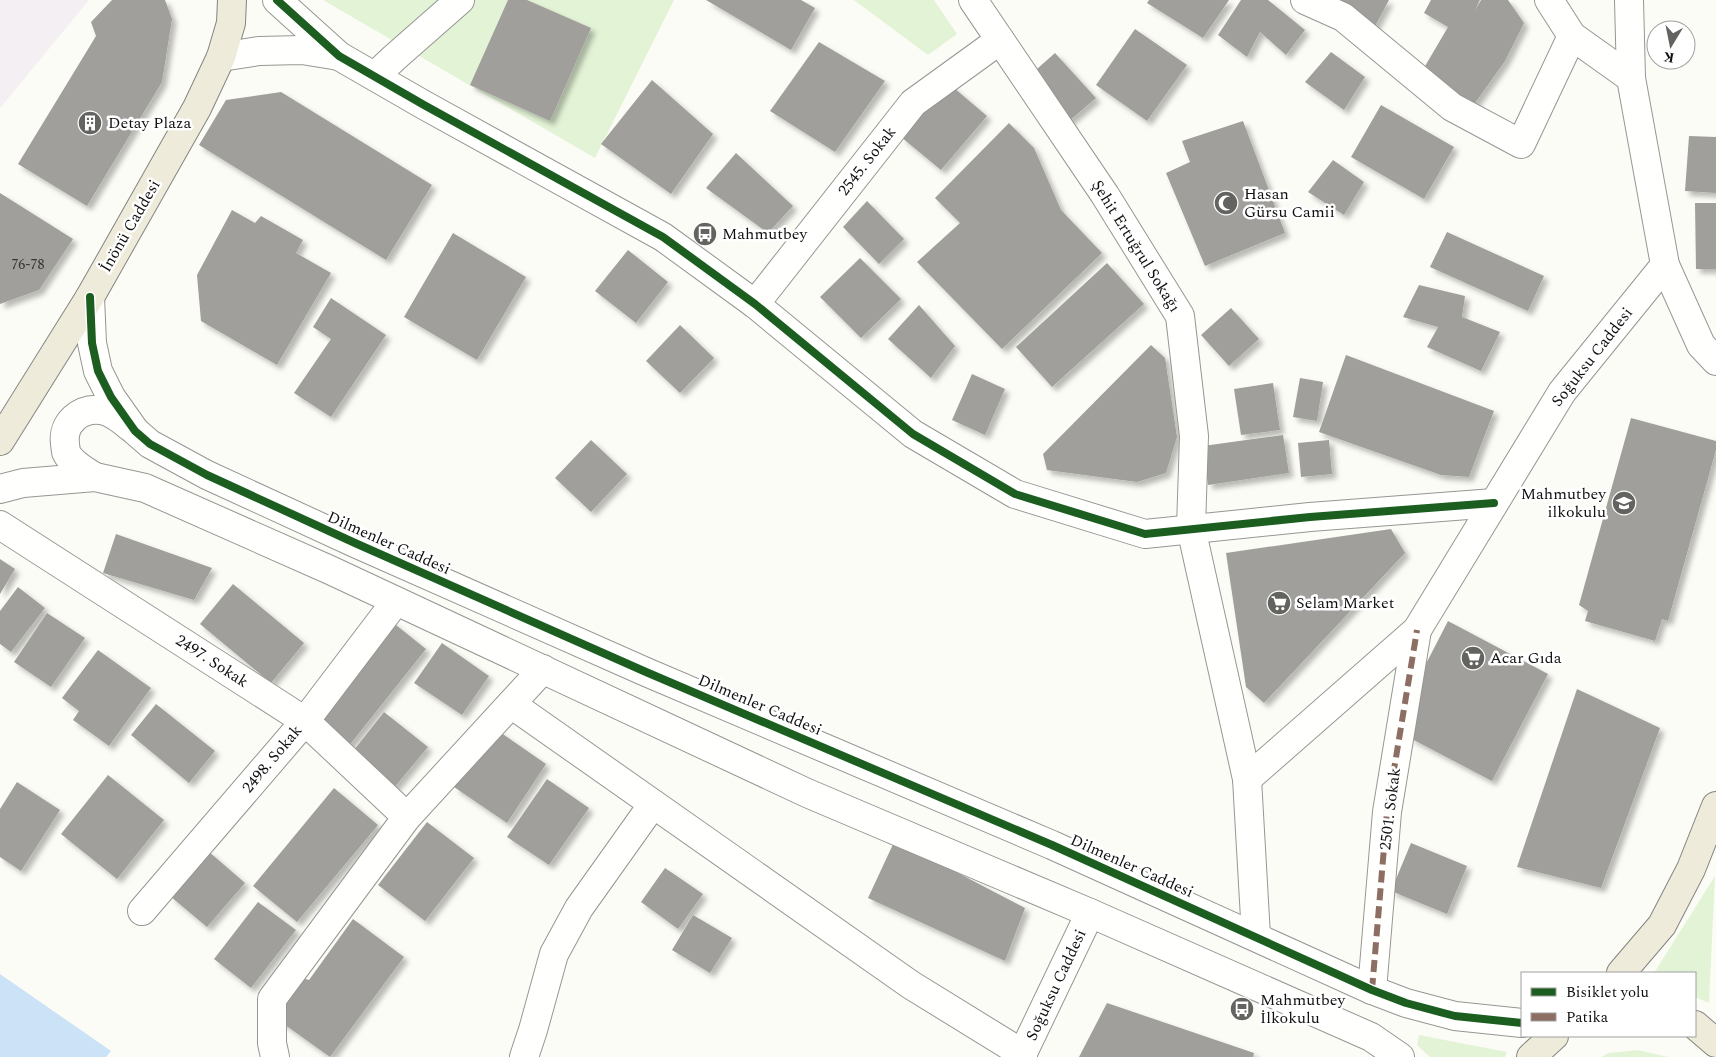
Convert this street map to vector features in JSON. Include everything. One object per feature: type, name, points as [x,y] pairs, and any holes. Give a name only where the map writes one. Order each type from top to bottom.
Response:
[{"type":"main road","name":"İnönü Caddesi","points":[[0,441],[90,297],[197,108],[221,57],[231,23],[232,0]]},
{"type":"main road","points":[[1622,972],[1662,925],[1691,869],[1716,806]]},
{"type":"main road","points":[[1696,1026],[1716,1043]]},
{"type":"main road","points":[[1531,1057],[1553,1037]]},
{"type":"street","points":[[277,0],[339,56],[663,237],[755,304],[913,434],[1015,494],[1145,534],[1191,528],[1494,503]]},
{"type":"street","points":[[375,76],[460,0]]},
{"type":"street","name":"Şehit Ertuğrul Sokağı","points":[[973,0],[1105,195],[1180,316],[1194,436],[1191,528],[1247,779],[1256,936]]},
{"type":"street","points":[[1305,0],[1343,17],[1452,107],[1521,144],[1572,36]]},
{"type":"street","points":[[1549,0],[1572,36],[1631,78]]},
{"type":"street","points":[[1628,0],[1631,78],[1664,265],[1701,345],[1716,361]]},
{"type":"street","name":"2545. Sokak","points":[[755,304],[912,103],[1000,40]]},
{"type":"street","points":[[221,57],[258,51],[293,50],[339,56]]},
{"type":"street","name":"Soğuksu Caddesi","points":[[1418,630],[1562,392],[1664,265]]},
{"type":"street","name":"Dilmenler Caddesi","points":[[90,297],[92,343],[98,371],[111,397],[135,431],[150,444],[207,475],[646,672],[1052,845],[1372,990],[1406,1003],[1456,1016],[1521,1023]]},
{"type":"street","points":[[95,477],[78,466],[66,452],[64,437],[68,425],[86,410],[103,410],[120,419],[135,431]]},
{"type":"street","points":[[0,490],[23,482],[95,477],[145,488],[396,601],[807,793],[1090,913],[1371,1037],[1400,1057]]},
{"type":"street","name":"2497. Sokak","points":[[0,525],[305,720],[407,817]]},
{"type":"street","name":"2498. Sokak","points":[[142,912],[305,720],[396,601]]},
{"type":"street","points":[[1247,779],[1418,630]]},
{"type":"street","name":"2501. Sokak","points":[[1372,990],[1387,812],[1418,630]]},
{"type":"street","points":[[276,1057],[272,1043],[272,999],[407,817],[543,669]]},
{"type":"street","points":[[511,704],[911,985],[1022,1056]]},
{"type":"street","points":[[524,1057],[554,954],[579,908],[653,804]]},
{"type":"street","name":"Soğuksu Caddesi","points":[[1022,1056],[1090,913]]},
{"type":"shaded area","points":[[0,0],[89,0],[0,108]]},
{"type":"green space","points":[[323,0],[674,0],[595,158]]},
{"type":"green space","points":[[854,0],[934,0],[957,34],[928,55]]},
{"type":"green space","points":[[1715,876],[1709,1003],[1696,997],[1696,972],[1655,972]]},
{"type":"green space","points":[[1419,1035],[1507,1052],[1505,1057],[1430,1057],[1417,1045]]},
{"type":"green space","points":[[1638,1050],[1668,1057],[1601,1057],[1609,1053]]},
{"type":"water","points":[[0,974],[111,1051],[106,1057],[0,1057]]},
{"type":"building","name":"Detay Plaza","points":[[112,0],[165,0],[172,19],[162,82],[87,206],[18,164],[96,36],[91,22]]},
{"type":"building","points":[[508,0],[527,0],[591,28],[550,121],[470,85]]},
{"type":"building","points":[[706,0],[801,0],[815,8],[791,50]]},
{"type":"building","points":[[1149,0],[1229,0],[1203,38],[1147,3]]},
{"type":"building","points":[[1241,0],[1268,0],[1305,30],[1286,55],[1260,32],[1247,57],[1218,35]]},
{"type":"building","points":[[1322,0],[1389,0],[1373,30]]},
{"type":"building","points":[[1431,0],[1480,0],[1474,12],[1481,0],[1508,0],[1524,23],[1505,61],[1473,106],[1421,73],[1448,27],[1424,13]]},
{"type":"building","points":[[1135,29],[1187,65],[1147,121],[1096,85]]},
{"type":"building","points":[[819,42],[885,81],[835,152],[770,111]]},
{"type":"building","points":[[1331,52],[1365,77],[1344,110],[1305,82]]},
{"type":"building","points":[[1055,53],[1096,98],[1068,122],[1029,76]]},
{"type":"building","points":[[652,80],[713,134],[671,194],[601,144]]},
{"type":"building","points":[[947,82],[987,116],[941,170],[901,137]]},
{"type":"building","points":[[281,92],[432,185],[386,260],[199,145],[226,100]]},
{"type":"building","points":[[1381,105],[1454,147],[1424,199],[1351,157]]},
{"type":"building","name":"Hasan Gürsu Camii","points":[[1243,121],[1285,233],[1205,266],[1166,173],[1190,162],[1182,141]]},
{"type":"building","points":[[1009,123],[1034,148],[1061,210],[1102,253],[1002,349],[917,262],[960,223],[935,198]]},
{"type":"building","points":[[1689,136],[1716,137],[1716,193],[1685,191]]},
{"type":"building","points":[[736,153],[793,206],[768,233],[706,188]]},
{"type":"building","points":[[1333,160],[1364,182],[1344,215],[1308,192]]},
{"type":"building","points":[[0,193],[73,239],[39,290],[0,304]]},
{"type":"building","points":[[867,201],[904,239],[879,264],[843,227]]},
{"type":"building","points":[[1695,203],[1716,203],[1716,269],[1696,269]]},
{"type":"building","points":[[232,210],[255,223],[261,216],[303,240],[296,253],[331,273],[277,365],[201,321],[197,275]]},
{"type":"building","points":[[1447,232],[1544,276],[1528,311],[1430,267]]},
{"type":"building","points":[[453,233],[526,277],[477,360],[404,317]]},
{"type":"building","points":[[628,250],[668,282],[636,323],[595,291]]},
{"type":"building","points":[[860,258],[901,299],[861,338],[820,297]]},
{"type":"building","points":[[1107,263],[1144,304],[1052,387],[1016,347]]},
{"type":"building","points":[[1419,285],[1465,296],[1462,317],[1500,332],[1481,371],[1427,347],[1438,327],[1403,317]]},
{"type":"building","points":[[331,298],[386,335],[331,417],[294,393],[331,339],[313,327]]},
{"type":"building","points":[[919,305],[955,346],[931,378],[888,339]]},
{"type":"building","points":[[1231,308],[1259,339],[1229,366],[1201,335]]},
{"type":"building","points":[[680,325],[714,358],[680,393],[646,361]]},
{"type":"building","points":[[1151,345],[1165,358],[1177,437],[1166,473],[1137,482],[1047,470],[1043,454]]},
{"type":"building","points":[[1346,355],[1494,411],[1469,477],[1441,475],[1319,432]]},
{"type":"building","points":[[972,374],[1005,389],[985,435],[952,420]]},
{"type":"building","points":[[1300,378],[1323,382],[1317,421],[1293,417]]},
{"type":"building","points":[[1273,383],[1280,430],[1241,435],[1234,389]]},
{"type":"building","points":[[1631,418],[1716,441],[1716,450],[1668,621],[1662,619],[1655,641],[1585,621],[1588,611],[1579,605]]},
{"type":"building","points":[[1283,435],[1289,473],[1208,485],[1203,446]]},
{"type":"building","points":[[591,440],[627,474],[591,512],[555,478]]},
{"type":"building","points":[[1329,440],[1332,474],[1301,477],[1298,443]]},
{"type":"building","points":[[1391,529],[1405,553],[1264,703],[1246,687],[1226,553]]},
{"type":"building","points":[[116,534],[212,568],[194,600],[103,573]]},
{"type":"building","points":[[0,559],[15,569],[0,594]]},
{"type":"building","points":[[233,584],[304,643],[271,683],[200,624]]},
{"type":"building","points":[[18,587],[45,608],[11,652],[0,644],[0,611]]},
{"type":"building","points":[[47,613],[85,638],[51,687],[14,662]]},
{"type":"building","points":[[391,621],[426,649],[348,747],[313,718]]},
{"type":"building","points":[[1448,621],[1548,674],[1492,781],[1410,738],[1414,687]]},
{"type":"building","points":[[442,643],[489,676],[462,715],[414,683]]},
{"type":"building","points":[[98,650],[151,688],[109,746],[73,720],[79,711],[62,698]]},
{"type":"building","points":[[1577,689],[1660,728],[1601,888],[1517,867]]},
{"type":"building","points":[[156,704],[215,751],[189,783],[131,735]]},
{"type":"building","points":[[384,712],[428,747],[393,789],[350,755]]},
{"type":"building","points":[[494,728],[546,764],[507,823],[454,787]]},
{"type":"building","points":[[108,775],[164,820],[117,879],[61,834]]},
{"type":"building","points":[[547,779],[589,808],[549,865],[507,837]]},
{"type":"building","points":[[17,782],[60,810],[21,871],[0,857],[0,809]]},
{"type":"building","points":[[334,788],[378,825],[297,922],[253,886]]},
{"type":"building","points":[[427,822],[474,858],[425,921],[378,885]]},
{"type":"building","points":[[895,840],[1025,908],[1005,961],[868,898]]},
{"type":"building","points":[[1411,843],[1467,866],[1447,914],[1391,891]]},
{"type":"building","points":[[208,851],[245,883],[207,927],[170,896]]},
{"type":"building","points":[[665,868],[703,894],[678,929],[641,902]]},
{"type":"building","points":[[258,902],[296,930],[251,988],[214,959]]},
{"type":"building","points":[[693,915],[732,938],[710,973],[672,950]]},
{"type":"building","points":[[353,919],[404,957],[330,1057],[274,1017],[302,978],[309,980]]},
{"type":"building","points":[[1107,1003],[1254,1053],[1253,1057],[1079,1057]]},
{"type":"marked path","points":[[1372,990],[1387,812],[1417,630]]},
{"type":"cycle path","points":[[277,0],[339,56],[663,237],[755,304],[913,434],[1015,494],[1145,534],[1310,517],[1494,503]]},
{"type":"cycle path","points":[[90,297],[92,343],[98,371],[111,397],[135,431],[150,444],[207,475],[646,672],[1052,845],[1372,990],[1406,1003],[1455,1016],[1521,1023]]},
{"type":"place","name":"Detay Plaza","points":[[90,123]]},
{"type":"place","name":"Hasan Gürsu Camii","points":[[1226,203]]},
{"type":"place","name":"Mahmutbey","points":[[705,234]]},
{"type":"place","name":"Mahmutbey ilkokulu","points":[[1624,503]]},
{"type":"place","name":"Selam Market","points":[[1279,603]]},
{"type":"place","name":"Acar Gıda","points":[[1473,658]]},
{"type":"place","name":"Mahmutbey İlkokulu","points":[[1242,1009]]}]
